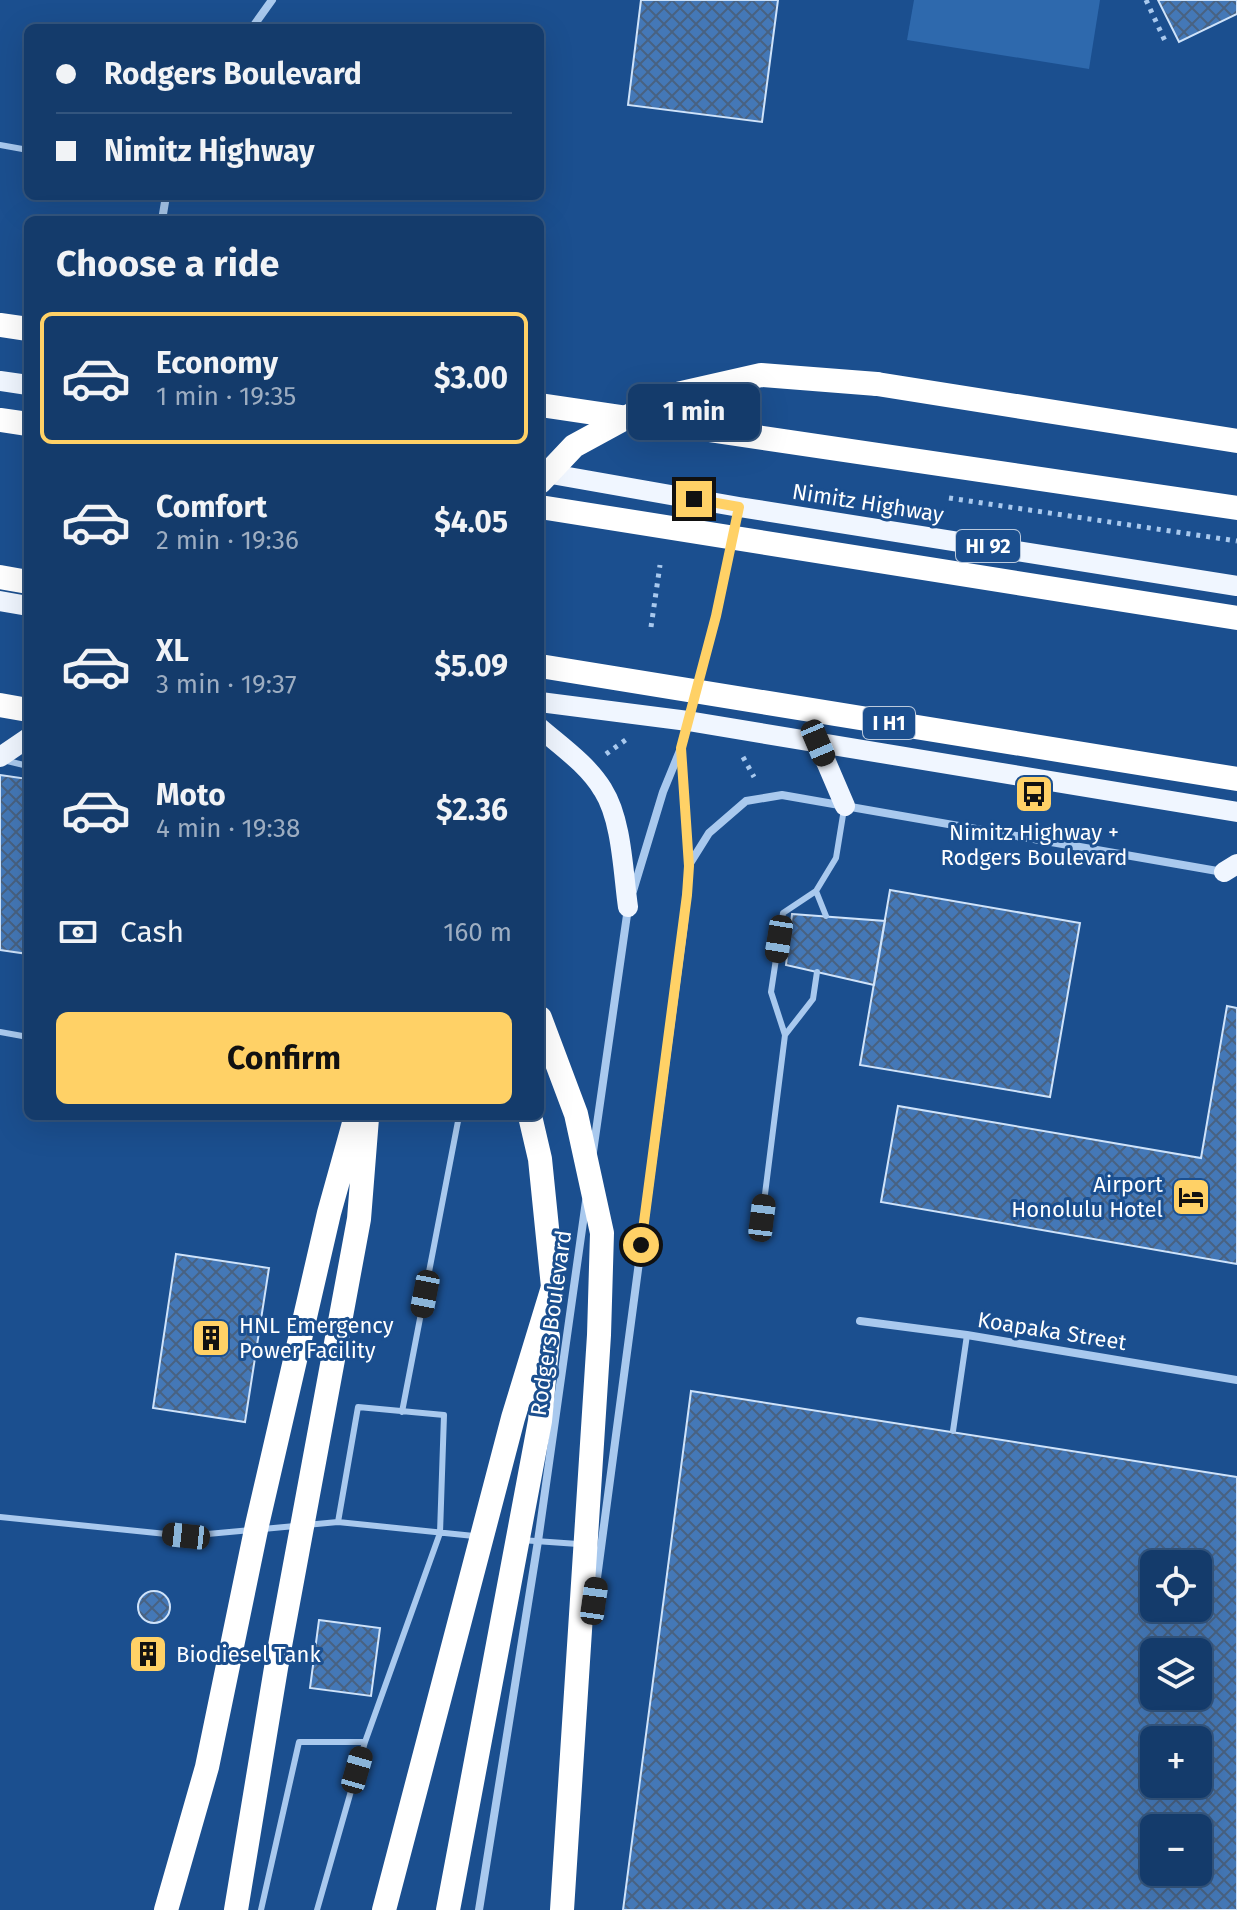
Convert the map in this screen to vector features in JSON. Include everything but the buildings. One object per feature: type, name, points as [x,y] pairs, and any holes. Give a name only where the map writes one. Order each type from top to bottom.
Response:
[{"type":"highway","points":[[0,325],[24,328]]},
{"type":"highway","points":[[544,478],[574,446],[664,397],[761,375],[877,384],[1237,441]]},
{"type":"highway","points":[[544,406],[1237,508]]},
{"type":"highway","points":[[0,420],[24,423]]},
{"type":"highway","points":[[544,508],[1237,618]]},
{"type":"highway","points":[[0,578],[24,581]]},
{"type":"highway","name":"I H1","points":[[544,667],[1237,779]]},
{"type":"highway","points":[[0,705],[24,709]]},
{"type":"highway","points":[[544,1029],[576,1114],[602,1233],[599,1335],[557,1902]]},
{"type":"highway","points":[[166,1910],[207,1767],[257,1525],[329,1213],[355,1120]]},
{"type":"highway","points":[[236,1910],[277,1662],[359,1219],[367,1120]]},
{"type":"highway","points":[[448,1910],[540,1421],[553,1287],[540,1159],[531,1120]]},
{"type":"highway","points":[[384,1910],[513,1418],[553,1287]]},
{"type":"main road","points":[[0,381],[24,384]]},
{"type":"main road","name":"Nimitz Highway","points":[[544,473],[1237,586]]},
{"type":"main road","points":[[0,578],[24,568]]},
{"type":"main road","points":[[0,601],[24,605]]},
{"type":"main road","points":[[544,703],[688,721],[1237,812]]},
{"type":"main road","points":[[544,731],[582,763],[604,791],[617,828],[628,907]]},
{"type":"main road","points":[[0,758],[24,741]]},
{"type":"main road","points":[[818,743],[845,806]]},
{"type":"street","points":[[255,24],[272,0]]},
{"type":"street","name":"Rodgers Boulevard","points":[[479,1910],[538,1541],[628,907],[663,792],[681,748],[716,616],[739,507]]},
{"type":"street","name":"Rodgers Boulevard","points":[[557,1902],[684,924],[689,866],[681,748]]},
{"type":"street","points":[[689,866],[709,833],[746,801],[782,795],[1233,870]]},
{"type":"street","name":"Koapaka Street","points":[[860,1321],[967,1335],[1237,1380]]},
{"type":"lane","points":[[0,145],[24,149]]},
{"type":"lane","points":[[0,758],[24,765]]},
{"type":"lane","points":[[762,1218],[785,1035],[771,992],[783,913],[816,891],[836,858],[845,806]]},
{"type":"lane","points":[[816,891],[826,916]]},
{"type":"lane","points":[[785,1035],[813,999],[817,972]]},
{"type":"lane","points":[[0,1032],[24,1036]]},
{"type":"lane","points":[[402,1412],[458,1120]]},
{"type":"lane","points":[[953,1431],[967,1335]]},
{"type":"lane","points":[[317,1910],[365,1742],[440,1533],[444,1415],[358,1407],[338,1522]]},
{"type":"lane","points":[[0,1517],[186,1536],[338,1522],[495,1538]]},
{"type":"lane","points":[[509,1539],[602,1545]]},
{"type":"lane","points":[[261,1910],[299,1742],[365,1742]]},
{"type":"path","points":[[1146,0],[1165,41]]},
{"type":"path","points":[[651,627],[660,565]]},
{"type":"path","points":[[740,750],[754,777]]},
{"type":"shaded area","points":[[914,0],[1100,0],[1089,69],[907,40]]},
{"type":"place","name":"Nimitz Highway + Rodgers Boulevard","points":[[1034,794]]},
{"type":"place","name":"Airport Honolulu Hotel","points":[[1191,1197]]},
{"type":"place","name":"HNL Emergency Power Facility","points":[[211,1338]]},
{"type":"place","name":"Biodiesel Tank","points":[[148,1654]]},
{"type":"route","points":[[641,1245],[687,895],[689,866],[681,748],[716,616],[739,507],[694,499]]}]
